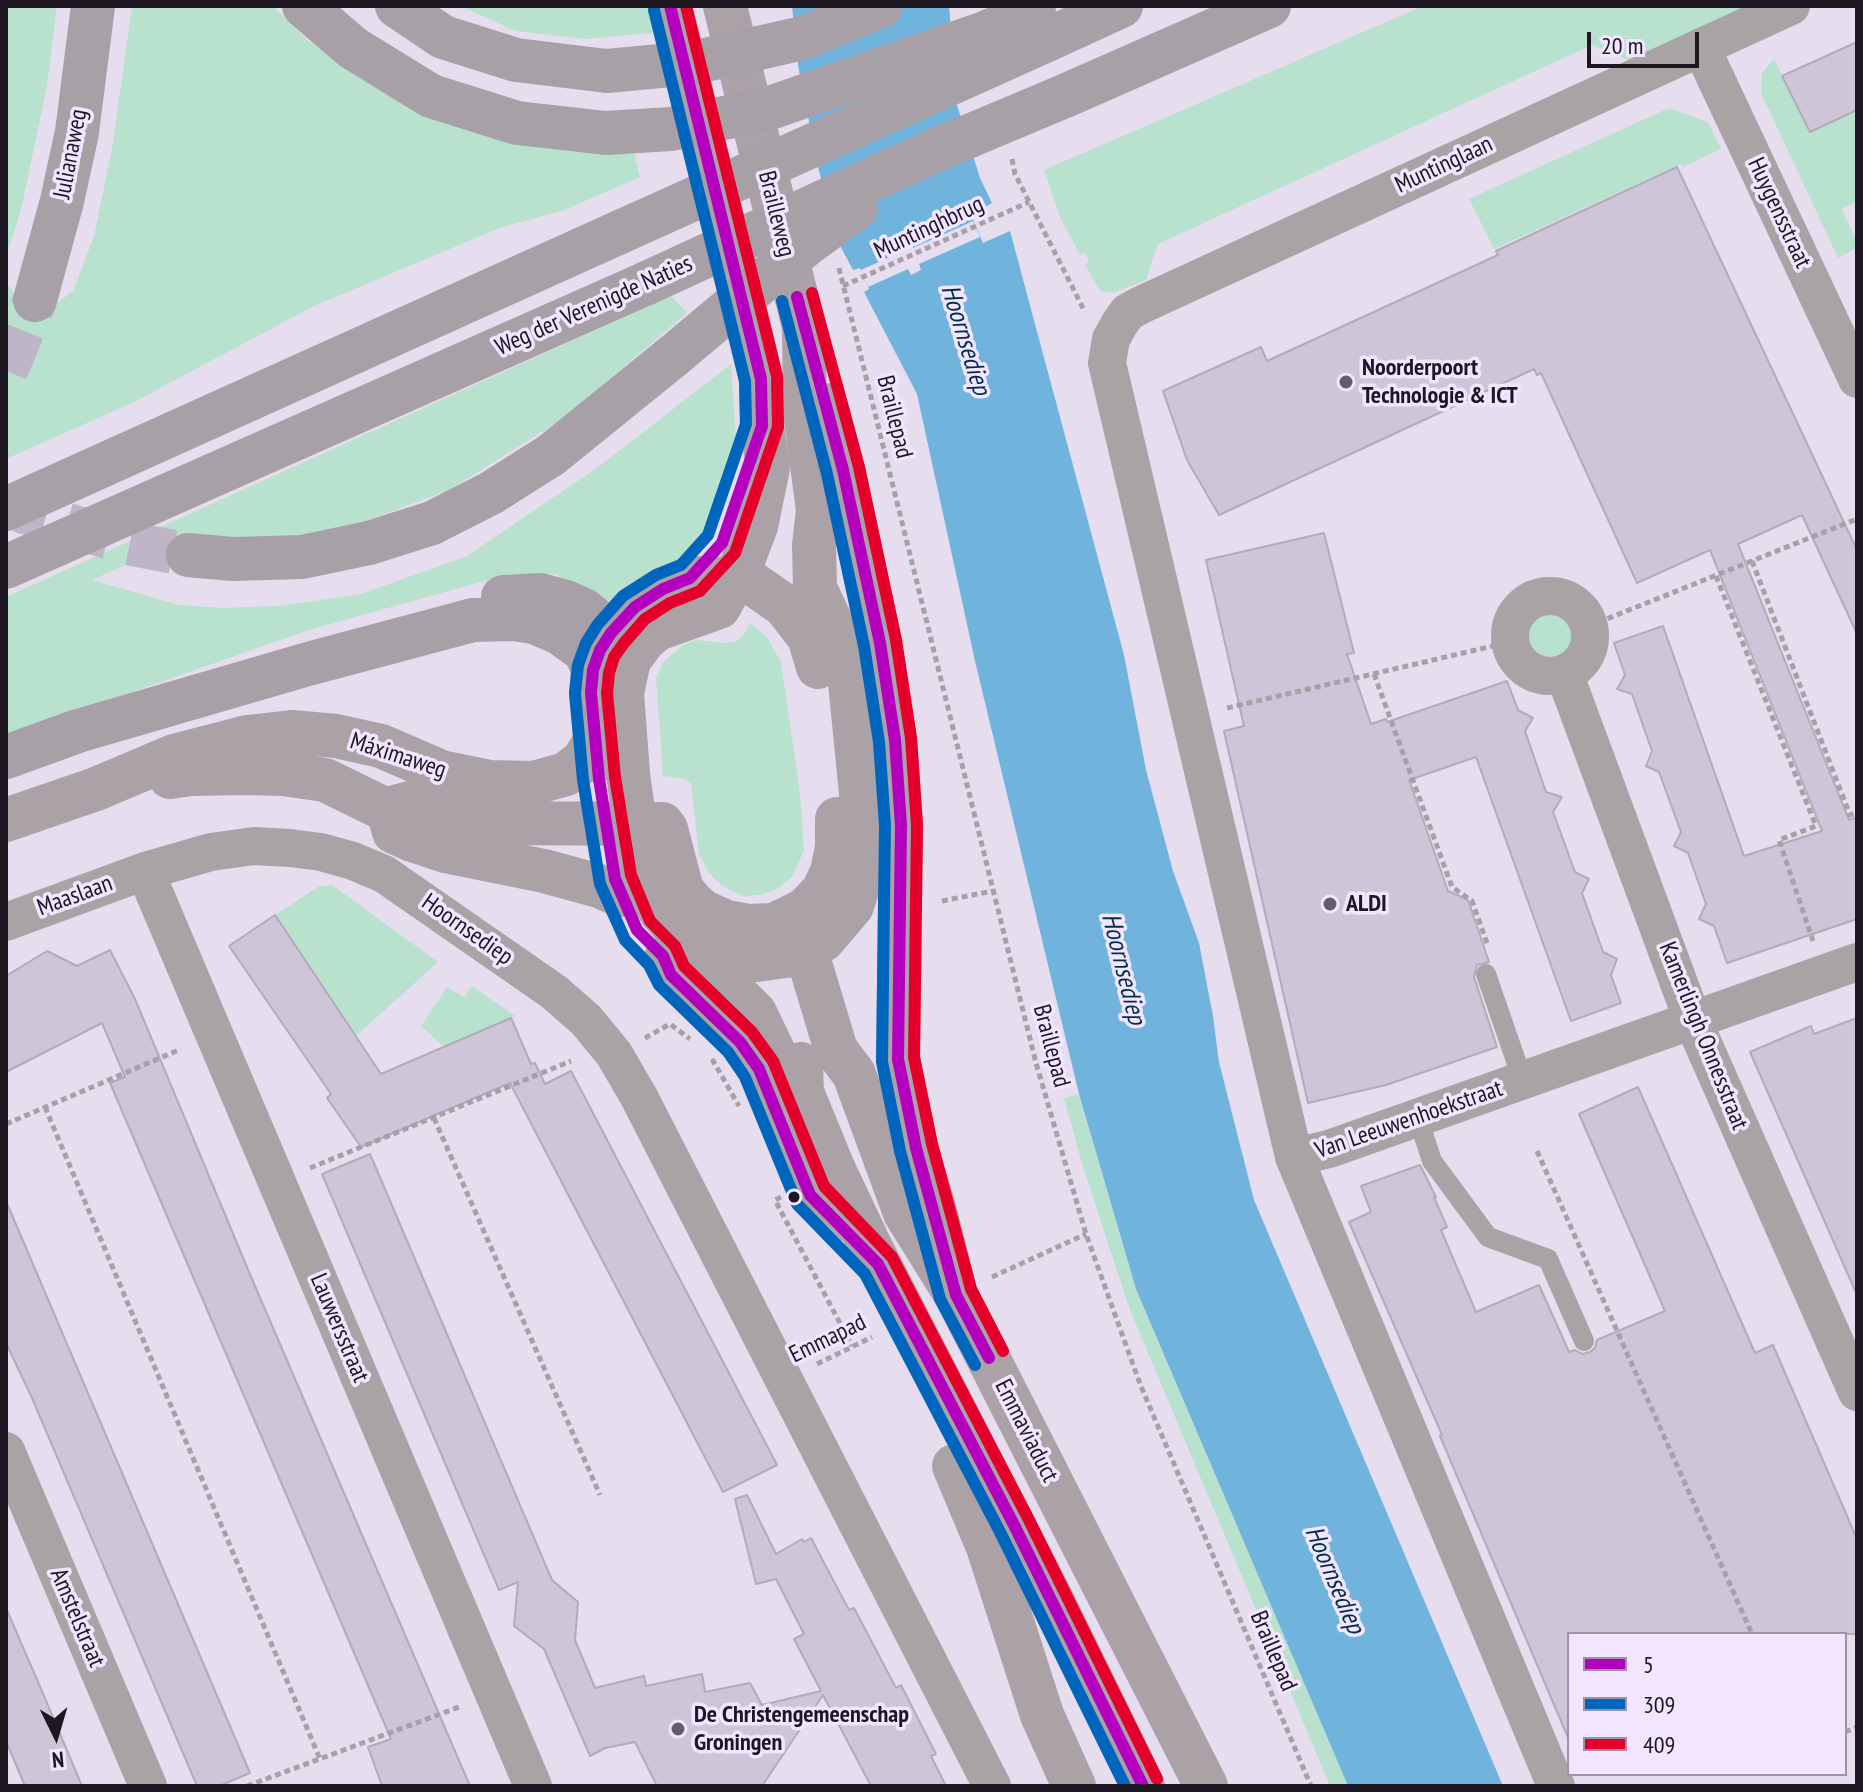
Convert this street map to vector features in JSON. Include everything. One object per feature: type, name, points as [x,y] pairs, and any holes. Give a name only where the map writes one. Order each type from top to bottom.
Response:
[{"type":"highway","name":"Julianaweg","points":[[35,300],[77,132],[93,6]]},
{"type":"highway","points":[[304,6],[353,48],[431,96],[517,123],[606,133],[671,129],[767,109],[985,33],[1041,26],[1116,8]]},
{"type":"highway","points":[[397,6],[443,37],[516,60],[607,71],[692,63],[803,38],[881,6]]},
{"type":"highway","name":"Weg der Verenigde Naties","points":[[6,567],[647,283],[936,150],[1269,6]]},
{"type":"highway","points":[[6,509],[620,232],[1041,26]]},
{"type":"highway","points":[[188,555],[233,559],[302,557],[369,543],[432,523],[491,493],[551,455],[807,244],[936,150]]},
{"type":"highway","points":[[6,757],[78,731],[473,620],[534,622],[560,633],[586,652],[611,654]]},
{"type":"main road","points":[[611,654],[644,640],[657,629],[719,607],[756,526],[768,468],[762,426],[761,379],[670,6]]},
{"type":"main road","name":"Brailleweg","points":[[725,6],[804,327],[805,412],[818,510],[814,545],[815,588],[802,602]]},
{"type":"main road","points":[[804,327],[843,470],[895,740],[901,825],[898,1059],[916,1148],[956,1295]]},
{"type":"main road","points":[[690,578],[722,543],[762,426]]},
{"type":"main road","points":[[611,654],[622,693],[622,854],[684,938],[720,956],[757,960],[792,955],[817,927],[852,906],[859,887],[866,844],[850,682],[843,648],[802,602],[733,579],[690,578],[663,589],[635,607],[591,693],[595,741],[637,930],[663,956],[740,998],[755,1013],[782,1069],[802,1092],[878,1264],[1032,1562],[1143,1786]]},
{"type":"main road","name":"Máximaweg","points":[[6,820],[96,789],[174,756],[247,737],[292,732],[336,736],[381,746],[441,772],[490,782],[534,783],[566,774],[583,761],[595,741]]},
{"type":"main road","name":"Máximaweg","points":[[96,789],[191,774],[283,774],[325,780],[413,823],[492,842],[540,841],[622,854],[662,824],[682,890],[702,911],[726,922],[748,926],[817,927]]},
{"type":"main road","name":"Emmaviaduct","points":[[817,927],[809,960],[836,1050],[854,1074],[905,1213],[956,1295],[1205,1782]]},
{"type":"main road","points":[[757,960],[783,1008],[801,1056],[802,1092]]},
{"type":"main road","points":[[954,1412],[954,1469],[988,1547],[1042,1715],[1074,1786]]},
{"type":"street","name":"Muntinglaan","points":[[1111,339],[1128,312],[1141,305],[1791,6]]},
{"type":"street","name":"Huygensstraat","points":[[1701,47],[1857,379]]},
{"type":"street","points":[[1111,339],[1107,363],[1111,386],[1294,1157],[1556,1786]]},
{"type":"street","points":[[1562,597],[1574,604],[1589,626],[1590,640],[1585,655],[1564,673],[1550,676],[1524,666],[1515,656],[1510,642],[1510,628],[1515,616],[1524,605],[1535,599],[1562,597]]},
{"type":"street","name":"Kamerlingh Onnesstraat","points":[[1564,673],[1693,1021],[1857,1392]]},
{"type":"street","name":"Hoornsediep","points":[[145,871],[211,852],[254,846],[321,852],[353,861],[384,874],[415,893],[554,992],[586,1020],[614,1054],[639,1097],[992,1786]]},
{"type":"street","name":"Maaslaan","points":[[6,922],[145,871]]},
{"type":"street","name":"Lauwersstraat","points":[[145,871],[533,1786]]},
{"type":"street","name":"Van Leeuwenhoekstraat","points":[[1294,1157],[1329,1149],[1840,968]]},
{"type":"street","name":"Amstelstraat","points":[[6,1451],[148,1786]]},
{"type":"lane","points":[[663,956],[671,975],[740,1042],[759,1069],[810,1195],[878,1264]]},
{"type":"lane","name":"Van Leeuwenhoekstraat","points":[[1486,974],[1523,1081]]},
{"type":"lane","points":[[1418,1118],[1432,1161],[1488,1237],[1548,1259],[1584,1341]]},
{"type":"path","name":"Muntinghbrug","points":[[843,286],[1029,202],[1083,309],[1095,326],[1111,339]]},
{"type":"path","name":"Braillepad","points":[[843,286],[1036,1063],[1086,1234],[1140,1384],[1311,1786]]},
{"type":"path","points":[[1589,626],[1857,519]]},
{"type":"path","points":[[1752,561],[1850,815],[1857,813]]},
{"type":"path","points":[[1716,576],[1816,826],[1779,840],[1840,968]]},
{"type":"path","points":[[1191,717],[1510,642]]},
{"type":"path","points":[[1374,674],[1452,887],[1472,901],[1494,963],[1486,974]]},
{"type":"path","points":[[933,902],[993,891]]},
{"type":"path","points":[[638,1042],[670,1024],[696,1044]]},
{"type":"path","points":[[6,1124],[215,1035]]},
{"type":"path","points":[[704,1052],[712,1059],[744,1114]]},
{"type":"path","points":[[277,1182],[579,1057]]},
{"type":"path","points":[[45,1107],[320,1759]]},
{"type":"path","points":[[434,1118],[600,1495]]},
{"type":"path","points":[[1537,1151],[1751,1632]]},
{"type":"path","points":[[786,1195],[775,1200],[852,1346]]},
{"type":"path","points":[[995,1276],[1086,1234]]},
{"type":"path","name":"Emmapad","points":[[785,1380],[876,1335]]},
{"type":"path","points":[[247,1786],[493,1695]]},
{"type":"green space","points":[[6,6],[57,6],[47,86],[21,210],[6,256]]},
{"type":"green space","points":[[132,6],[273,6],[306,39],[387,92],[633,148],[640,177],[562,211],[502,227],[314,306],[134,402],[6,459],[6,282],[20,301],[57,303],[73,291],[94,236],[112,148]]},
{"type":"green space","points":[[461,6],[654,6],[660,32],[586,39],[515,31]]},
{"type":"green space","points":[[1423,6],[1752,6],[1631,61],[1592,45],[1158,244],[1146,280],[1113,293],[1100,291],[1085,265],[1089,262],[1085,253],[1080,255],[1059,215],[1044,170]]},
{"type":"green space","points":[[1774,59],[1810,132],[1857,110],[1857,201],[1842,209],[1857,248],[1838,258],[1761,93],[1762,73]]},
{"type":"green space","points":[[1669,108],[1708,122],[1721,149],[1494,249],[1469,199]]},
{"type":"green space","points":[[671,296],[687,313],[561,420],[449,490],[349,527],[319,534],[256,540],[186,537],[92,580],[179,605],[222,608],[280,606],[361,594],[467,556],[601,465],[731,364],[736,438],[717,521],[683,559],[607,608],[555,574],[499,577],[309,630],[121,696],[6,742],[6,597]]},
{"type":"green space","points":[[1550,607],[1570,615],[1578,635],[1570,655],[1550,663],[1530,655],[1522,635],[1530,615]]},
{"type":"green space","points":[[750,623],[767,637],[781,662],[800,793],[804,850],[793,876],[779,888],[761,895],[743,896],[722,886],[708,872],[699,854],[691,784],[685,779],[663,776],[656,678],[664,661],[685,644],[697,640],[737,641]]},
{"type":"green space","points":[[332,885],[438,962],[356,1036],[275,915],[318,887]]},
{"type":"green space","points":[[472,986],[515,1016],[444,1047],[421,1026],[447,987],[464,997]]},
{"type":"green space","points":[[1079,1094],[1136,1289],[1348,1786],[1330,1786],[1130,1310],[1082,1164],[1064,1098]]},
{"type":"water","points":[[792,6],[949,6],[957,105],[980,178],[992,203],[971,215],[983,243],[1010,231],[1124,655],[1146,770],[1173,871],[1199,943],[1219,1062],[1254,1200],[1503,1786],[1348,1786],[1136,1289],[1079,1094],[975,661],[917,394],[864,292],[869,289],[860,268],[853,270],[837,240],[817,163],[798,65]]},
{"type":"pier","points":[[973,221],[980,237],[919,264],[921,270],[911,275],[908,269],[868,287],[861,270],[901,252],[899,246],[909,241],[913,248]]},
{"type":"building","points":[[1857,42],[1857,110],[1810,132],[1782,76]]},
{"type":"building","name":"Noorderpoort Technologie & ICT","points":[[1677,167],[1857,550],[1857,634],[1802,515],[1738,544],[1849,820],[1857,817],[1857,919],[1727,963],[1714,926],[1699,919],[1706,904],[1688,853],[1674,846],[1681,832],[1659,772],[1646,766],[1652,751],[1632,694],[1617,689],[1625,675],[1614,643],[1663,626],[1744,856],[1822,831],[1710,550],[1637,583],[1541,373],[1537,375],[1534,369],[1219,515],[1187,460],[1163,391],[1261,347],[1267,361],[1498,255],[1496,251]]},
{"type":"building","points":[[1324,533],[1354,653],[1347,654],[1371,724],[1386,719],[1387,722],[1507,681],[1518,710],[1533,718],[1525,731],[1546,792],[1562,797],[1553,812],[1575,872],[1589,879],[1582,893],[1603,952],[1617,959],[1611,975],[1621,1003],[1571,1021],[1476,757],[1409,780],[1448,891],[1468,900],[1489,962],[1477,965],[1474,977],[1497,1047],[1386,1085],[1308,1103],[1224,731],[1244,726],[1206,560]]},
{"type":"building","points":[[275,915],[381,1074],[511,1018],[531,1064],[535,1063],[545,1084],[571,1071],[777,1465],[723,1492],[510,1083],[361,1147],[327,1098],[331,1094],[229,946]]},
{"type":"building","points":[[110,950],[135,999],[470,1786],[382,1786],[368,1747],[391,1739],[110,1083],[125,1077],[102,1023],[6,1072],[6,976],[47,951],[77,966]]},
{"type":"building","points":[[1857,1018],[1857,1295],[1750,1052],[1811,1026],[1814,1034]]},
{"type":"building","points":[[1638,1087],[1755,1353],[1773,1345],[1857,1539],[1857,1634],[1567,1632],[1567,1735],[1349,1222],[1371,1212],[1361,1186],[1420,1165],[1436,1197],[1447,1227],[1441,1230],[1476,1312],[1539,1285],[1569,1352],[1590,1352],[1597,1340],[1665,1311],[1579,1114]]},
{"type":"building","points":[[370,1154],[552,1580],[578,1602],[575,1640],[595,1688],[644,1676],[646,1686],[702,1674],[705,1692],[750,1683],[762,1705],[821,1691],[794,1639],[804,1634],[776,1579],[756,1584],[735,1499],[747,1495],[776,1554],[802,1539],[804,1542],[811,1538],[849,1610],[854,1608],[896,1688],[901,1685],[936,1754],[931,1756],[946,1786],[871,1786],[823,1695],[762,1786],[657,1786],[635,1742],[605,1748],[590,1756],[544,1649],[514,1626],[518,1582],[499,1590],[322,1174]]},
{"type":"building","points":[[6,1201],[250,1773],[219,1786],[197,1786],[6,1343]]},
{"type":"building","points":[[6,1608],[82,1786],[25,1786],[6,1741]]},
{"type":"tunnel","points":[[6,371],[35,300]]},
{"type":"tunnel","points":[[6,500],[24,512],[128,543],[188,555]]},
{"type":"transit line","name":"5","points":[[670,6],[761,379],[762,426],[722,543],[690,578],[663,589],[635,607],[611,633],[600,650],[593,670],[591,693],[599,779],[615,879],[637,930],[663,956],[671,975],[740,1042],[759,1069],[810,1195],[878,1264],[1014,1525],[1143,1786]]},
{"type":"transit line","name":"409","points":[[686,6],[777,376],[778,427],[735,553],[700,591],[670,603],[645,619],[614,657],[607,693],[615,777],[631,875],[650,921],[675,946],[684,966],[752,1032],[773,1061],[824,1186],[892,1257],[1028,1518],[1157,1779]]},
{"type":"transit line","name":"309","points":[[654,10],[745,381],[746,424],[708,535],[681,565],[656,575],[623,596],[598,624],[586,643],[578,665],[575,693],[583,780],[600,884],[625,940],[649,965],[659,985],[728,1052],[745,1077],[797,1204],[865,1274],[1000,1532],[1125,1786]]},
{"type":"transit line","name":"409","points":[[812,293],[859,467],[896,640],[911,738],[917,825],[914,1057],[932,1144],[971,1289],[1003,1351]]},
{"type":"transit line","name":"5","points":[[797,297],[843,470],[880,643],[895,740],[901,825],[898,1059],[916,1148],[956,1295],[989,1358]]},
{"type":"transit line","name":"309","points":[[782,301],[827,474],[864,646],[879,742],[885,825],[882,1062],[900,1151],[940,1299],[975,1365]]},
{"type":"place","name":"Noorderpoort Technologie & ICT","points":[[1346,382]]},
{"type":"place","name":"ALDI","points":[[1330,904]]},
{"type":"place","name":"De Christengemeenschap Groningen","points":[[678,1729]]}]
